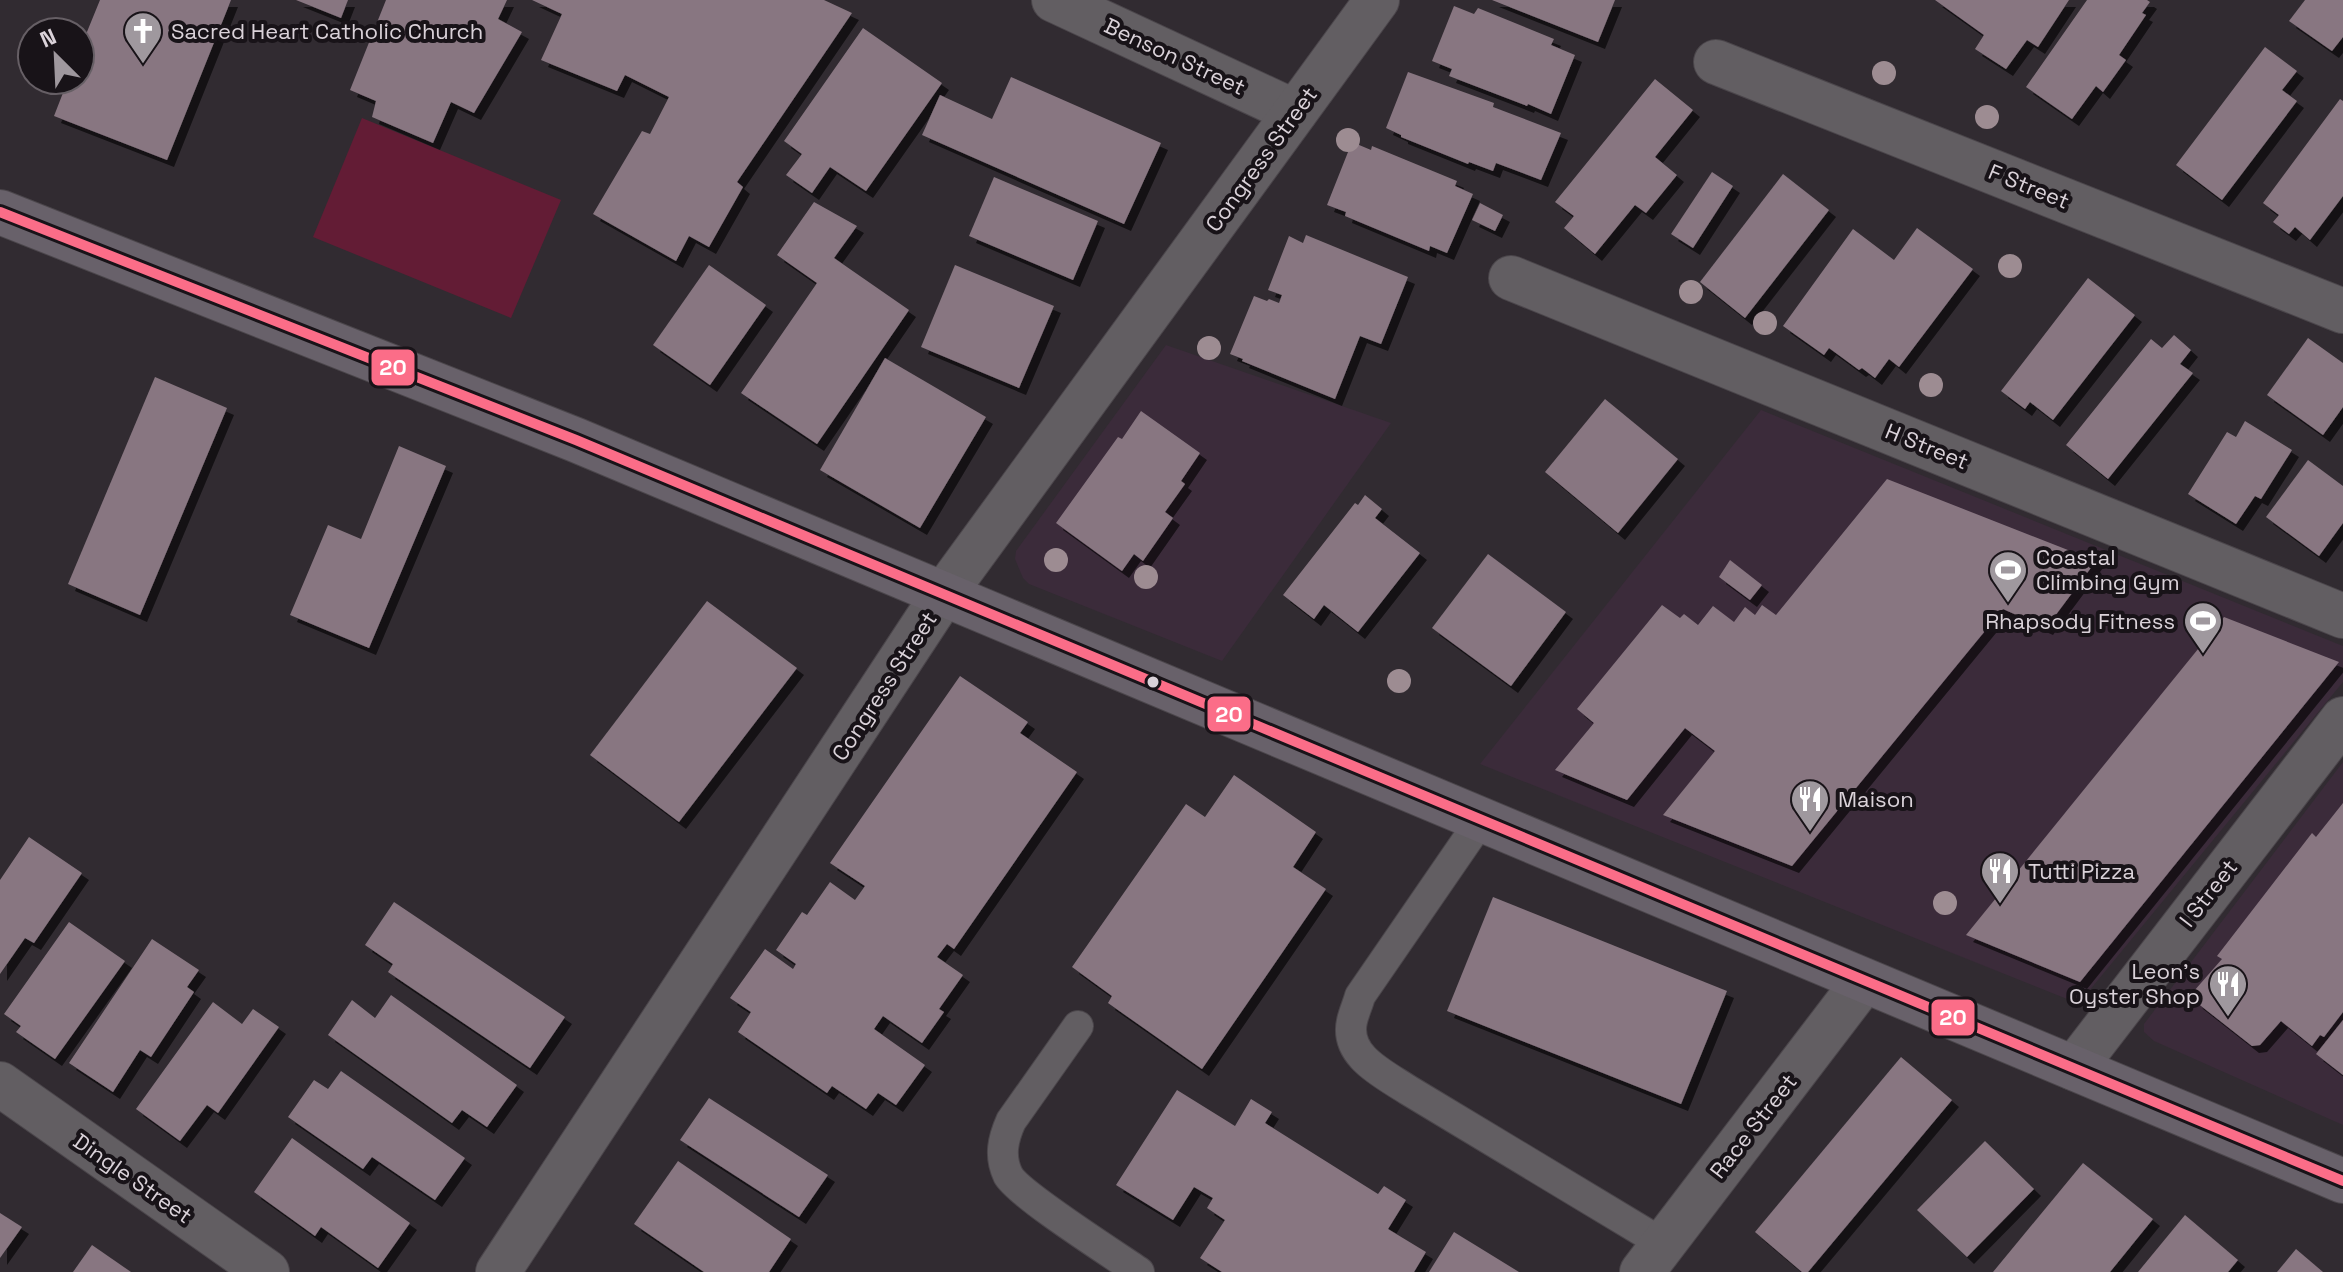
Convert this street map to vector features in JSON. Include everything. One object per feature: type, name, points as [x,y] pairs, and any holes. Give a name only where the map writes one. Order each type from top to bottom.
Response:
[{"type":"main road","points":[[0,212],[576,440],[2343,1181]]},
{"type":"street","name":"Benson Street","points":[[1054,0],[1295,112]]},
{"type":"street","name":"Congress Street","points":[[498,1272],[943,595],[1377,0]]},
{"type":"street","name":"F Street","points":[[1716,62],[2343,311]]},
{"type":"street","name":"H Street","points":[[1511,278],[2343,616]]},
{"type":"street","name":"I Street","points":[[2074,1068],[2343,719]]},
{"type":"street","name":"Race Street","points":[[1652,1258],[1864,981]]},
{"type":"street","name":"Dingle Street","points":[[0,1084],[267,1272]]},
{"type":"lane","points":[[1481,820],[1360,996],[1351,1024],[1354,1048],[1373,1067],[1652,1258]]},
{"type":"lane","points":[[1078,1026],[1011,1121],[1004,1137],[1002,1155],[1009,1177],[1026,1194],[1139,1272]]},
{"type":"shaded area","points":[[362,118],[561,200],[511,318],[313,237]]},
{"type":"shaded area","points":[[1166,345],[1391,423],[1222,661],[1029,584],[1015,559],[1016,551]]},
{"type":"shaded area","points":[[1761,410],[2343,646],[2343,682],[2082,996],[2067,999],[1480,764]]},
{"type":"shaded area","points":[[2343,762],[2343,1125],[2154,1041],[2144,1032],[2144,1024]]},
{"type":"building","name":"Sacred Heart Catholic Church","points":[[100,0],[231,0],[167,160],[54,116],[62,96],[96,96],[96,16],[93,16]]},
{"type":"building","name":"Sacred Heart Catholic Church","points":[[296,0],[348,0],[341,18]]},
{"type":"building","points":[[386,0],[507,0],[498,19],[522,32],[474,113],[451,102],[433,143],[372,117],[376,101],[350,90]]},
{"type":"building","points":[[532,0],[824,0],[852,13],[737,182],[743,187],[709,247],[689,236],[676,261],[593,214],[642,131],[650,134],[669,97],[625,75],[617,91],[541,60],[562,14]]},
{"type":"building","points":[[1492,0],[1615,0],[1598,42]]},
{"type":"building","points":[[1935,0],[2069,0],[2038,47],[2027,40],[2006,69],[1975,49],[1984,35]]},
{"type":"building","points":[[2087,0],[2150,2],[2142,13],[2146,15],[2119,55],[2126,60],[2103,92],[2096,86],[2072,119],[2026,87]]},
{"type":"building","points":[[2305,0],[2343,0],[2343,37],[2332,51],[2289,21]]},
{"type":"building","points":[[1454,6],[1474,14],[1478,8],[1554,39],[1551,45],[1575,55],[1551,114],[1449,76],[1452,69],[1432,61]]},
{"type":"building","points":[[863,28],[942,83],[866,191],[830,167],[812,193],[786,175],[802,154],[784,141]]},
{"type":"building","points":[[2265,47],[2297,71],[2282,90],[2297,101],[2222,200],[2176,165]]},
{"type":"building","points":[[1408,72],[1494,103],[1493,107],[1561,133],[1541,180],[1496,163],[1493,171],[1468,164],[1386,128]]},
{"type":"building","points":[[1011,77],[1161,143],[1124,224],[922,135],[940,95],[992,119]]},
{"type":"building","points":[[1655,79],[1693,110],[1655,157],[1677,175],[1646,213],[1635,205],[1595,254],[1564,228],[1574,216],[1555,202]]},
{"type":"building","points":[[2340,99],[2343,101],[2343,196],[2310,240],[2295,227],[2289,234],[2273,222],[2279,215],[2263,203]]},
{"type":"building","points":[[1352,142],[1371,150],[1372,146],[1457,181],[1455,186],[1473,194],[1447,253],[1430,246],[1429,251],[1345,216],[1346,212],[1327,205]]},
{"type":"building","points":[[1712,172],[1733,186],[1693,248],[1671,234]]},
{"type":"building","points":[[1783,174],[1829,210],[1745,318],[1700,282]]},
{"type":"building","points":[[994,177],[1098,221],[1073,280],[969,236]]},
{"type":"building","points":[[814,202],[857,226],[834,258],[909,310],[817,444],[741,393],[817,283],[777,255]]},
{"type":"building","points":[[1480,203],[1503,215],[1495,231],[1472,220]]},
{"type":"building","points":[[1917,228],[1973,269],[1899,367],[1889,359],[1875,378],[1829,348],[1824,355],[1783,326],[1853,229],[1894,260]]},
{"type":"building","points":[[1306,235],[1408,277],[1381,344],[1360,336],[1335,399],[1230,354],[1254,296],[1279,303],[1282,295],[1268,290],[1289,236],[1303,243]]},
{"type":"building","points":[[709,265],[766,305],[710,385],[653,345]]},
{"type":"building","points":[[955,265],[1054,306],[1019,388],[921,347]]},
{"type":"building","points":[[2088,278],[2135,315],[2053,420],[2030,402],[2025,409],[2001,391]]},
{"type":"building","points":[[2174,335],[2191,350],[2180,364],[2193,373],[2108,479],[2066,445],[2151,339],[2162,348]]},
{"type":"building","points":[[2308,338],[2343,363],[2343,407],[2323,435],[2267,395]]},
{"type":"building","points":[[885,358],[986,417],[920,528],[820,470]]},
{"type":"building","points":[[155,377],[227,408],[140,615],[68,584]]},
{"type":"building","points":[[1605,399],[1678,459],[1618,533],[1545,472]]},
{"type":"building","points":[[1141,411],[1200,453],[1181,481],[1185,484],[1165,512],[1173,518],[1143,561],[1134,554],[1122,571],[1056,523],[1118,437],[1122,439]]},
{"type":"building","points":[[2245,421],[2292,450],[2261,499],[2255,496],[2236,524],[2188,494],[2227,432],[2236,437]]},
{"type":"building","points":[[399,446],[446,466],[369,648],[290,615],[328,525],[361,539]]},
{"type":"building","points":[[2308,460],[2343,486],[2343,523],[2319,556],[2266,517]]},
{"type":"building","points":[[1887,479],[2096,561],[2046,628],[2003,609],[1792,866],[1663,815],[1715,751],[1685,728],[1627,800],[1555,770],[1594,723],[1577,709],[1662,605],[1680,618],[1684,614],[1698,625],[1713,606],[1734,622],[1745,607],[1755,615],[1762,605],[1776,615]]},
{"type":"building","points":[[1365,495],[1382,509],[1375,518],[1420,553],[1358,632],[1324,605],[1314,619],[1283,595],[1355,503],[1358,505]]},
{"type":"building","points":[[1488,554],[1566,612],[1511,686],[1432,628]]},
{"type":"building","points":[[1730,560],[1762,585],[1750,600],[1719,577]]},
{"type":"building","points":[[707,601],[797,668],[679,822],[590,755]]},
{"type":"building","points":[[2224,617],[2339,662],[2080,982],[1966,935]]},
{"type":"building","points":[[960,676],[1028,722],[1020,733],[1077,772],[954,949],[947,944],[937,957],[963,975],[939,1009],[944,1012],[922,1043],[883,1016],[874,1029],[925,1065],[896,1105],[878,1093],[866,1109],[832,1086],[827,1093],[738,1032],[751,1012],[730,998],[765,949],[793,969],[796,964],[776,950],[802,912],[807,915],[830,882],[855,900],[865,886],[830,863]]},
{"type":"building","points":[[1234,775],[1316,832],[1293,867],[1326,889],[1202,1069],[1108,1003],[1112,996],[1072,967],[1186,804],[1205,817]]},
{"type":"building","points":[[2343,803],[2343,1012],[2324,1037],[2320,1035],[2312,1046],[2281,1021],[2260,1045],[2252,1046],[2196,1002],[2194,991],[2222,959],[2217,956],[2312,833],[2316,837]]},
{"type":"building","points":[[29,837],[82,873],[34,943],[25,938],[0,974],[0,880]]},
{"type":"building","points":[[1493,897],[1727,991],[1681,1104],[1447,1011]]},
{"type":"building","points":[[394,902],[565,1017],[530,1068],[388,972],[393,964],[365,945]]},
{"type":"building","points":[[69,922],[125,961],[55,1059],[16,1032],[21,1026],[4,1014]]},
{"type":"building","points":[[152,939],[199,970],[187,987],[194,992],[151,1057],[140,1050],[113,1092],[69,1063]]},
{"type":"building","points":[[391,995],[517,1085],[487,1127],[462,1110],[452,1123],[328,1035],[352,1000],[375,1018]]},
{"type":"building","points":[[213,1002],[242,1024],[253,1009],[279,1027],[218,1113],[207,1105],[180,1141],[136,1109]]},
{"type":"building","points":[[2343,1020],[2343,1075],[2316,1054]]},
{"type":"building","points":[[1901,1057],[1952,1100],[1808,1272],[1802,1272],[1755,1232]]},
{"type":"building","points":[[341,1071],[465,1158],[435,1200],[372,1157],[363,1169],[288,1117],[314,1080],[328,1089]]},
{"type":"building","points":[[1177,1090],[1235,1126],[1251,1099],[1272,1112],[1265,1123],[1378,1194],[1384,1186],[1406,1200],[1388,1229],[1426,1252],[1414,1272],[1222,1272],[1200,1258],[1225,1220],[1207,1208],[1213,1198],[1194,1187],[1173,1220],[1116,1185]]},
{"type":"building","points":[[709,1098],[828,1175],[799,1217],[680,1140]]},
{"type":"building","points":[[292,1138],[410,1223],[378,1268],[321,1227],[315,1236],[254,1192]]},
{"type":"building","points":[[1985,1141],[2034,1189],[1967,1257],[1917,1210]]},
{"type":"building","points":[[678,1161],[791,1239],[769,1272],[704,1272],[634,1224]]},
{"type":"building","points":[[2083,1163],[2153,1219],[2110,1272],[1993,1272]]},
{"type":"building","points":[[0,1213],[22,1227],[0,1258]]},
{"type":"building","points":[[2185,1215],[2238,1260],[2228,1272],[2138,1272]]},
{"type":"building","points":[[1454,1232],[1519,1272],[1429,1272]]},
{"type":"building","points":[[92,1245],[131,1272],[73,1272]]},
{"type":"building","points":[[2296,1249],[2323,1272],[2277,1272]]},
{"type":"transit line","name":"20","points":[[0,212],[576,440],[2343,1181]]},
{"type":"place","name":"Sacred Heart Catholic Church","points":[[143,65]]},
{"type":"place","name":"Coastal Climbing Gym","points":[[2008,604]]},
{"type":"place","name":"Rhapsody Fitness","points":[[2203,655]]},
{"type":"place","name":"Maison","points":[[1810,833]]},
{"type":"place","name":"Tutti Pizza","points":[[2000,905]]},
{"type":"place","name":"Leon's Oyster Shop","points":[[2228,1018]]}]
